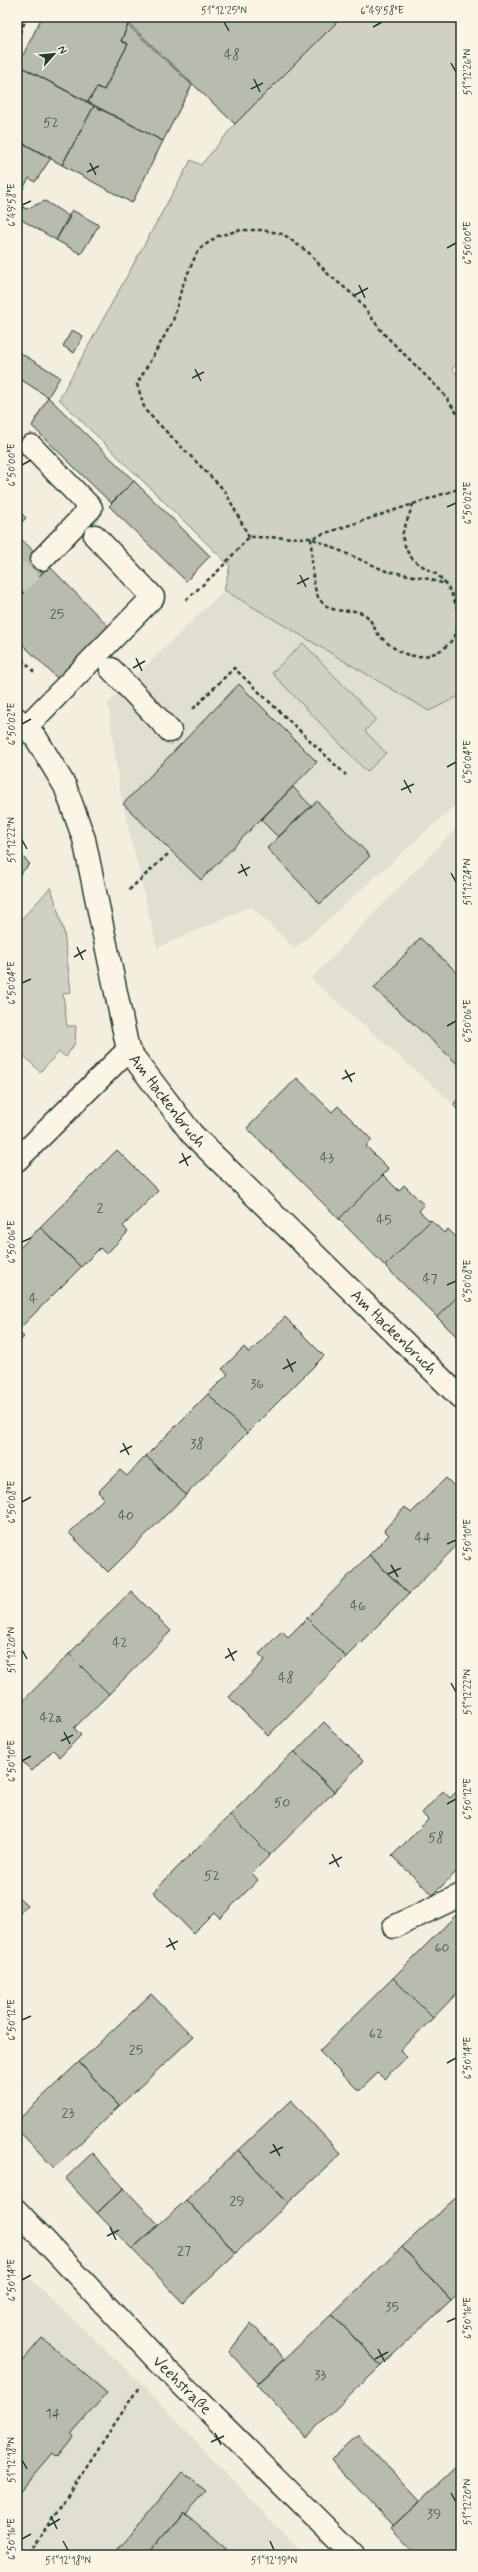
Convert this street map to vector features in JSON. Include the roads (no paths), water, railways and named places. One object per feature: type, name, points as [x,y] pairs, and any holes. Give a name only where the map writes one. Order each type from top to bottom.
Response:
[{"type":"street","points":[[31,446],[90,508],[42,559]]},
{"type":"street","points":[[21,723],[153,597],[94,536]]},
{"type":"street","points":[[111,669],[170,731]]},
{"type":"street","name":"Am Hackenbruch","points":[[21,723],[36,738],[65,786],[84,839],[128,1050],[192,1134],[461,1398]]},
{"type":"street","points":[[17,1160],[128,1050]]},
{"type":"street","points":[[394,1927],[461,1895]]},
{"type":"street","name":"Veehstraße","points":[[17,2211],[158,2361],[353,2555]]},
{"type":"tunnel","points":[[17,585],[42,559]]}]
